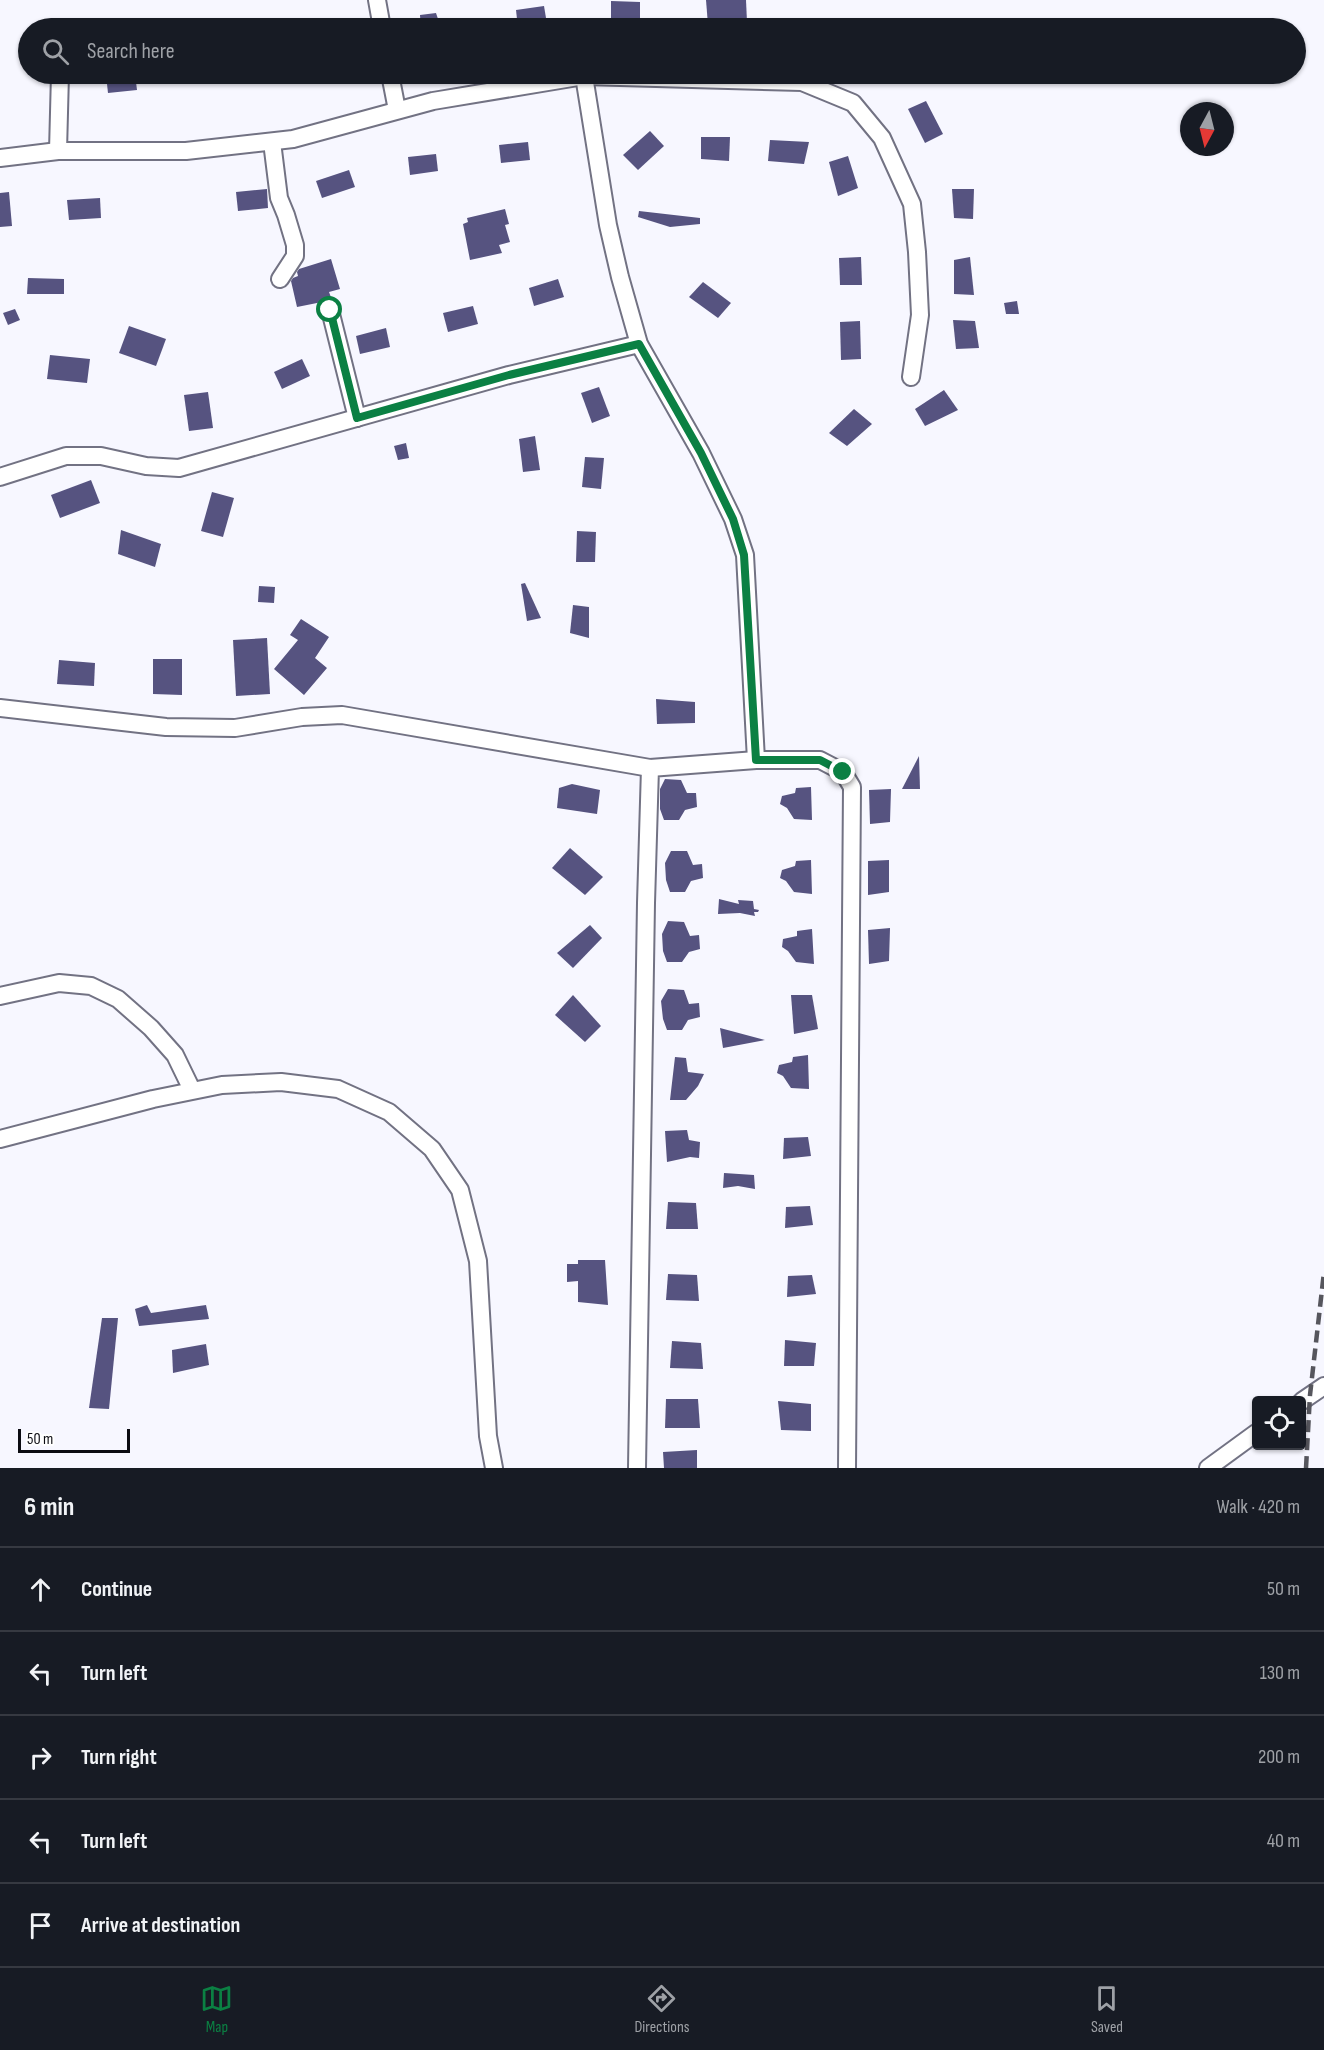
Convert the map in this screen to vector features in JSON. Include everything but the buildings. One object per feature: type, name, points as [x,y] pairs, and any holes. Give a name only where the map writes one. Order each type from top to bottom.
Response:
[{"type":"street","points":[[376,0],[380,18]]},
{"type":"street","points":[[58,151],[60,84]]},
{"type":"street","points":[[392,84],[397,110]]},
{"type":"street","points":[[0,158],[58,151],[186,151],[272,142],[293,139],[433,101],[536,84]]},
{"type":"street","points":[[585,84],[608,225],[639,344],[701,453],[733,519],[744,555],[756,760]]},
{"type":"street","points":[[807,84],[853,103],[882,138],[912,204],[920,315],[911,377]]},
{"type":"street","points":[[272,142],[279,198],[286,215],[295,256],[280,279]]},
{"type":"street","points":[[330,310],[357,418]]},
{"type":"street","points":[[0,477],[66,456],[101,456],[146,466],[179,468],[509,375],[639,344]]},
{"type":"street","points":[[0,708],[166,727],[235,728],[302,717],[342,715],[651,768],[756,760],[820,760],[843,772],[852,787],[847,1468]]},
{"type":"street","points":[[637,1468],[646,903],[651,768]]},
{"type":"street","points":[[0,996],[59,983],[91,986],[118,999],[151,1028],[175,1055],[192,1090]]},
{"type":"street","points":[[0,1139],[192,1090],[222,1085],[281,1082],[338,1089],[389,1112],[432,1149],[460,1190],[478,1261],[488,1436],[494,1468]]},
{"type":"street","points":[[1306,1398],[1324,1386]]},
{"type":"street","points":[[1208,1468],[1252,1437]]},
{"type":"railway","points":[[1306,1468],[1310,1395],[1324,1272]]},
{"type":"route","points":[[330,310],[357,418],[509,375],[639,344],[701,453],[733,519],[744,555],[756,760],[820,760],[843,772]]}]
